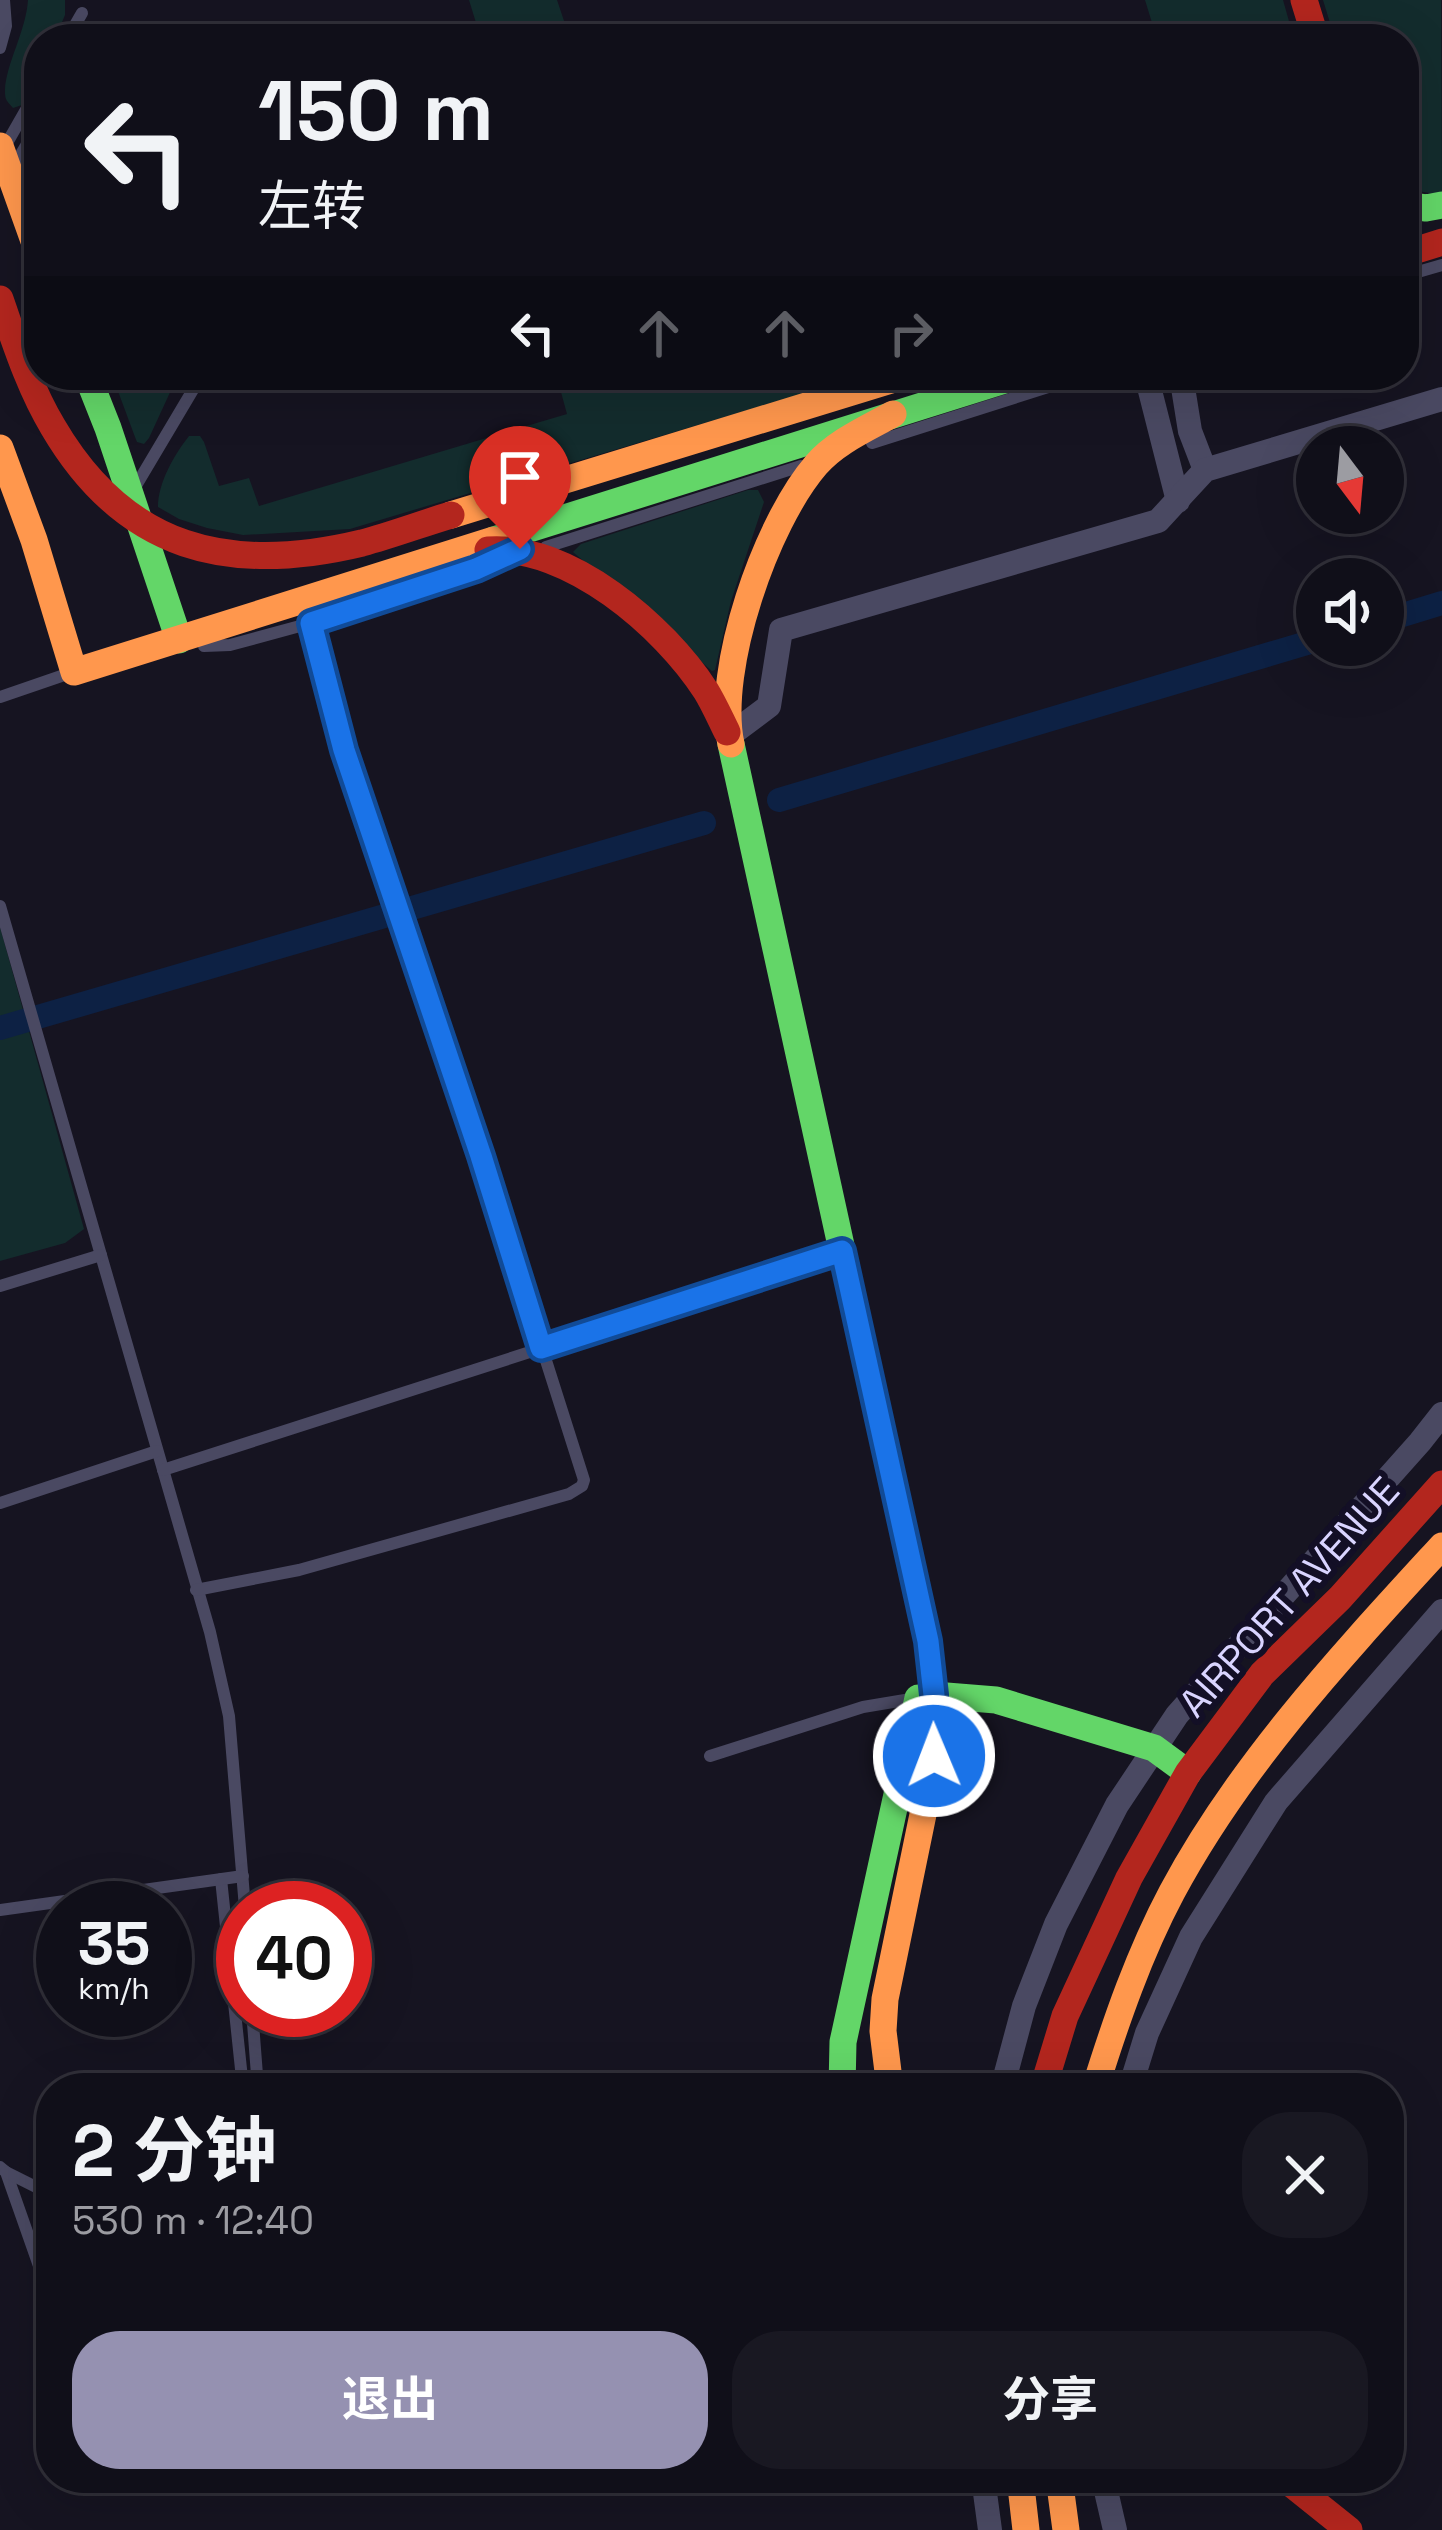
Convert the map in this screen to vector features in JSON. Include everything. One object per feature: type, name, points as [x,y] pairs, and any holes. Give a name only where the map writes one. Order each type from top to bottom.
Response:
[{"type":"main road","points":[[0,299],[24,366]]},
{"type":"main road","points":[[0,374],[51,443],[121,511],[153,532],[188,546],[227,556],[268,557],[313,554],[361,543],[862,390]]},
{"type":"main road","points":[[33,390],[88,482]]},
{"type":"main road","points":[[92,390],[179,640]]},
{"type":"main road","points":[[468,560],[556,521],[972,390]]},
{"type":"main road","points":[[888,2073],[885,1999],[934,1756],[926,1696],[928,1641],[729,736],[728,694],[752,590],[797,491],[839,445],[893,414]]},
{"type":"main road","points":[[0,448],[74,672],[468,560],[525,551],[556,561],[644,622],[707,692],[729,736]]},
{"type":"main road","name":"AIRPORT AVENUE","points":[[1048,2073],[1065,2016],[1129,1878],[1188,1773],[1262,1674],[1340,1598],[1442,1484]]},
{"type":"main road","name":"AIRPORT AVENUE","points":[[1100,2073],[1114,2025],[1168,1898],[1224,1806],[1341,1659],[1442,1546]]},
{"type":"main road","points":[[926,1696],[996,1700],[1154,1748],[1188,1773]]},
{"type":"main road","points":[[842,2073],[843,2042],[926,1696]]},
{"type":"main road","points":[[1022,2493],[1026,2530]]},
{"type":"main road","points":[[1062,2493],[1066,2530]]},
{"type":"main road","points":[[1303,2493],[1349,2530]]},
{"type":"street","points":[[1150,390],[1178,501]]},
{"type":"street","points":[[1183,390],[1190,431],[1205,470]]},
{"type":"street","points":[[729,736],[769,706],[781,630],[1158,521],[1205,470],[1442,398]]},
{"type":"street","points":[[1006,2073],[1024,2006],[1056,1924],[1117,1804],[1154,1748],[1177,1715],[1442,1414]]},
{"type":"street","points":[[1135,2073],[1147,2033],[1191,1937],[1276,1802],[1442,1611]]},
{"type":"street","points":[[985,2493],[990,2530]]},
{"type":"street","points":[[1106,2493],[1114,2530]]},
{"type":"lane","points":[[0,48],[6,26],[4,0]]},
{"type":"lane","points":[[76,24],[82,13]]},
{"type":"lane","points":[[16,183],[24,150]]},
{"type":"lane","points":[[131,496],[193,390]]},
{"type":"lane","points":[[525,551],[1039,390]]},
{"type":"lane","points":[[525,551],[556,521]]},
{"type":"lane","points":[[179,640],[202,646],[230,645],[311,623],[468,560]]},
{"type":"lane","points":[[196,1590],[298,1570],[578,1491],[582,1486],[583,1473],[481,1156],[344,750],[311,623]]},
{"type":"lane","points":[[0,697],[74,672]]},
{"type":"lane","points":[[0,906],[210,1632],[229,1716],[243,1881]]},
{"type":"lane","points":[[163,1470],[842,1251]]},
{"type":"lane","points":[[0,1286],[101,1256]]},
{"type":"lane","points":[[0,1503],[157,1451]]},
{"type":"lane","points":[[710,1756],[863,1707],[926,1696]]},
{"type":"lane","points":[[0,1910],[243,1876]]},
{"type":"lane","points":[[221,1879],[241,2073]]},
{"type":"lane","points":[[254,2037],[257,2073]]},
{"type":"lane","points":[[3,2169],[36,2187]]},
{"type":"lane","points":[[3,2169],[36,2259]]},
{"type":"green space","points":[[28,0],[65,0],[61,24],[24,24],[24,101],[13,108],[6,98],[6,80]]},
{"type":"green space","points":[[469,0],[557,0],[565,24],[476,24]]},
{"type":"green space","points":[[1145,0],[1283,0],[1290,24],[1152,24]]},
{"type":"green space","points":[[1323,0],[1441,0],[1442,195],[1419,191],[1419,24],[1330,24]]},
{"type":"green space","points":[[118,390],[171,390],[149,438],[144,444],[137,442]]},
{"type":"green space","points":[[560,390],[815,390],[350,529],[243,535],[179,519],[158,507],[168,470],[189,436],[200,436],[204,442],[219,486],[249,478],[259,506],[567,414]]},
{"type":"green space","points":[[758,490],[764,502],[731,601],[715,670],[573,552],[581,544]]},
{"type":"green space","points":[[0,927],[84,1229],[65,1243],[0,1261]]},
{"type":"waterway","points":[[1404,615],[1442,603]]},
{"type":"waterway","points":[[779,800],[1296,646]]},
{"type":"waterway","points":[[0,1028],[704,823]]},
{"type":"traffic: fast","points":[[1419,207],[1442,205]]},
{"type":"traffic: fast","points":[[93,390],[179,640]]},
{"type":"traffic: fast","points":[[494,540],[973,390]]},
{"type":"traffic: fast","points":[[731,744],[894,1487]]},
{"type":"traffic: fast","points":[[934,1695],[996,1700],[1154,1748],[1188,1773]]},
{"type":"traffic: fast","points":[[842,2073],[843,2042],[918,1698]]},
{"type":"traffic: slow","points":[[0,146],[24,213]]},
{"type":"traffic: slow","points":[[451,515],[858,390]]},
{"type":"traffic: slow","points":[[731,744],[730,677],[738,638],[779,523],[824,457],[893,414]]},
{"type":"traffic: slow","points":[[0,448],[74,672],[494,540]]},
{"type":"traffic: slow","points":[[888,2073],[885,1999],[935,1756],[928,1641],[894,1487]]},
{"type":"traffic: slow","points":[[1100,2073],[1149,1939],[1199,1844],[1296,1711],[1442,1546]]},
{"type":"traffic: slow","points":[[1022,2493],[1026,2530]]},
{"type":"traffic: slow","points":[[1061,2493],[1066,2530]]},
{"type":"traffic: jam","points":[[1304,0],[1311,24]]},
{"type":"traffic: jam","points":[[1419,249],[1442,242]]},
{"type":"traffic: jam","points":[[0,299],[24,364]]},
{"type":"traffic: jam","points":[[35,390],[81,469],[113,502],[147,526],[185,543],[225,553],[313,552],[362,543],[451,515]]},
{"type":"traffic: jam","points":[[488,550],[550,560],[612,594],[688,666],[727,732]]},
{"type":"traffic: jam","points":[[1048,2073],[1065,2016],[1129,1878],[1188,1773],[1262,1674],[1340,1598],[1442,1484]]},
{"type":"traffic: jam","points":[[1303,2493],[1349,2530]]},
{"type":"route","points":[[520,549],[476,569],[311,623],[344,750],[541,1348],[842,1251],[928,1641],[934,1756]]}]
